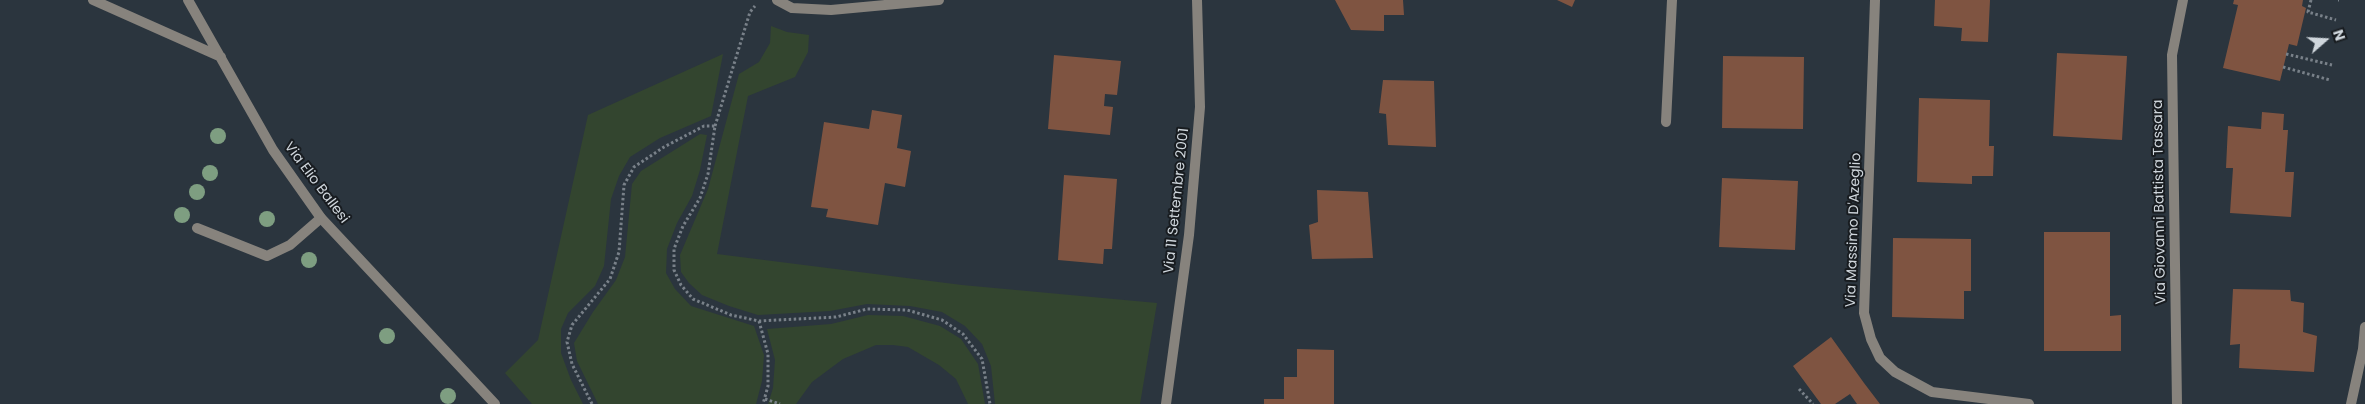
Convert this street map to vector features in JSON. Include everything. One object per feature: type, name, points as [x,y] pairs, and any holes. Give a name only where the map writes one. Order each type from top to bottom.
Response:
[{"type":"street","points":[[94,0],[221,57]]},
{"type":"street","name":"Via Elio Ballesi","points":[[188,0],[274,150],[321,218],[495,404]]},
{"type":"street","points":[[777,0],[792,8],[832,10],[939,0]]},
{"type":"street","name":"Via 11 Settembre 2001","points":[[1166,404],[1189,235],[1200,107],[1197,0]]},
{"type":"street","points":[[1666,122],[1672,0]]},
{"type":"street","name":"Via Massimo D'Azeglio","points":[[1875,0],[1864,313],[1871,339],[1880,358],[1895,372],[1932,392],[2029,404]]},
{"type":"street","name":"Via Giovanni Battista Tassara","points":[[2177,404],[2172,55],[2182,0]]},
{"type":"street","points":[[197,228],[266,256],[290,245],[321,218]]},
{"type":"street","points":[[2351,404],[2363,349],[2365,327]]},
{"type":"path","points":[[2311,0],[2308,12],[2336,20]]},
{"type":"path","points":[[750,12],[715,126],[708,174],[700,198],[683,226],[674,249],[674,270],[681,285],[694,299],[731,315],[759,321],[836,317],[867,309],[907,310],[942,320],[963,334],[982,359],[990,404]]},
{"type":"path","points":[[2286,54],[2332,65]]},
{"type":"path","points":[[2283,67],[2330,80]]},
{"type":"path","points":[[592,404],[572,364],[567,342],[572,325],[610,279],[619,252],[624,186],[634,167],[664,147],[704,126],[715,126]]},
{"type":"path","points":[[759,321],[768,354],[768,386],[763,404]]},
{"type":"path","points":[[1799,389],[1813,404]]},
{"type":"path","points":[[764,399],[780,404]]},
{"type":"green space","points":[[771,26],[787,32],[809,35],[808,52],[795,77],[748,96],[717,254],[962,285],[1157,303],[1140,404],[995,404],[991,366],[982,344],[965,326],[942,312],[910,306],[867,304],[830,311],[758,315],[702,295],[689,283],[681,272],[680,255],[708,189],[739,74],[759,62],[770,43]]},
{"type":"green space","points":[[723,54],[711,116],[660,138],[630,157],[619,176],[611,199],[604,266],[595,286],[568,313],[561,329],[561,353],[571,380],[583,404],[532,404],[505,373],[538,340],[588,115]]},
{"type":"green space","points":[[700,134],[707,135],[700,170],[692,196],[677,223],[667,249],[666,273],[675,289],[691,306],[754,326],[764,355],[762,381],[756,404],[598,404],[577,361],[574,343],[616,280],[625,257],[632,184],[641,171]]},
{"type":"green space","points":[[868,315],[903,316],[940,326],[961,339],[978,364],[985,404],[968,404],[956,379],[939,365],[908,347],[876,345],[843,359],[812,382],[796,404],[768,404],[773,388],[775,360],[767,329],[831,324]]},
{"type":"building","points":[[1335,0],[1403,0],[1404,15],[1384,15],[1384,31],[1351,30]]},
{"type":"building","points":[[1557,0],[1575,0],[1572,7]]},
{"type":"building","points":[[1935,0],[1990,0],[1988,42],[1961,41],[1962,28],[1934,26]]},
{"type":"building","points":[[2234,0],[2303,0],[2302,6],[2306,8],[2297,46],[2289,44],[2280,81],[2223,68],[2238,5],[2233,4]]},
{"type":"building","points":[[2057,53],[2127,56],[2122,140],[2053,136]]},
{"type":"building","points":[[1054,55],[1121,61],[1117,95],[1105,94],[1104,106],[1113,107],[1110,135],[1048,129]]},
{"type":"building","points":[[1723,56],[1804,57],[1803,129],[1722,128]]},
{"type":"building","points":[[1383,80],[1434,81],[1436,147],[1388,145],[1386,114],[1379,113]]},
{"type":"building","points":[[1919,98],[1990,100],[1989,146],[1994,146],[1993,176],[1972,176],[1972,184],[1917,182]]},
{"type":"building","points":[[872,110],[902,115],[897,148],[911,151],[905,187],[885,183],[878,225],[826,217],[828,209],[811,207],[824,122],[869,129]]},
{"type":"building","points":[[2262,112],[2284,114],[2283,130],[2288,130],[2285,172],[2294,172],[2291,217],[2230,213],[2233,168],[2226,168],[2228,126],[2261,129]]},
{"type":"building","points":[[1064,175],[1117,179],[1112,249],[1104,249],[1103,264],[1058,260]]},
{"type":"building","points":[[1722,178],[1798,181],[1795,250],[1719,247]]},
{"type":"building","points":[[1317,190],[1368,192],[1373,258],[1312,259],[1309,225],[1318,222]]},
{"type":"building","points":[[2044,232],[2110,232],[2110,316],[2121,315],[2121,351],[2044,351]]},
{"type":"building","points":[[1893,238],[1971,239],[1971,291],[1964,291],[1964,319],[1892,317]]},
{"type":"building","points":[[2233,289],[2290,290],[2291,301],[2304,303],[2303,332],[2317,336],[2314,372],[2239,368],[2240,344],[2230,345]]},
{"type":"building","points":[[1831,337],[1880,404],[1857,404],[1850,394],[1835,404],[1821,404],[1793,366]]},
{"type":"building","points":[[1297,349],[1334,350],[1334,404],[1264,404],[1264,399],[1284,399],[1284,377],[1297,377]]}]
